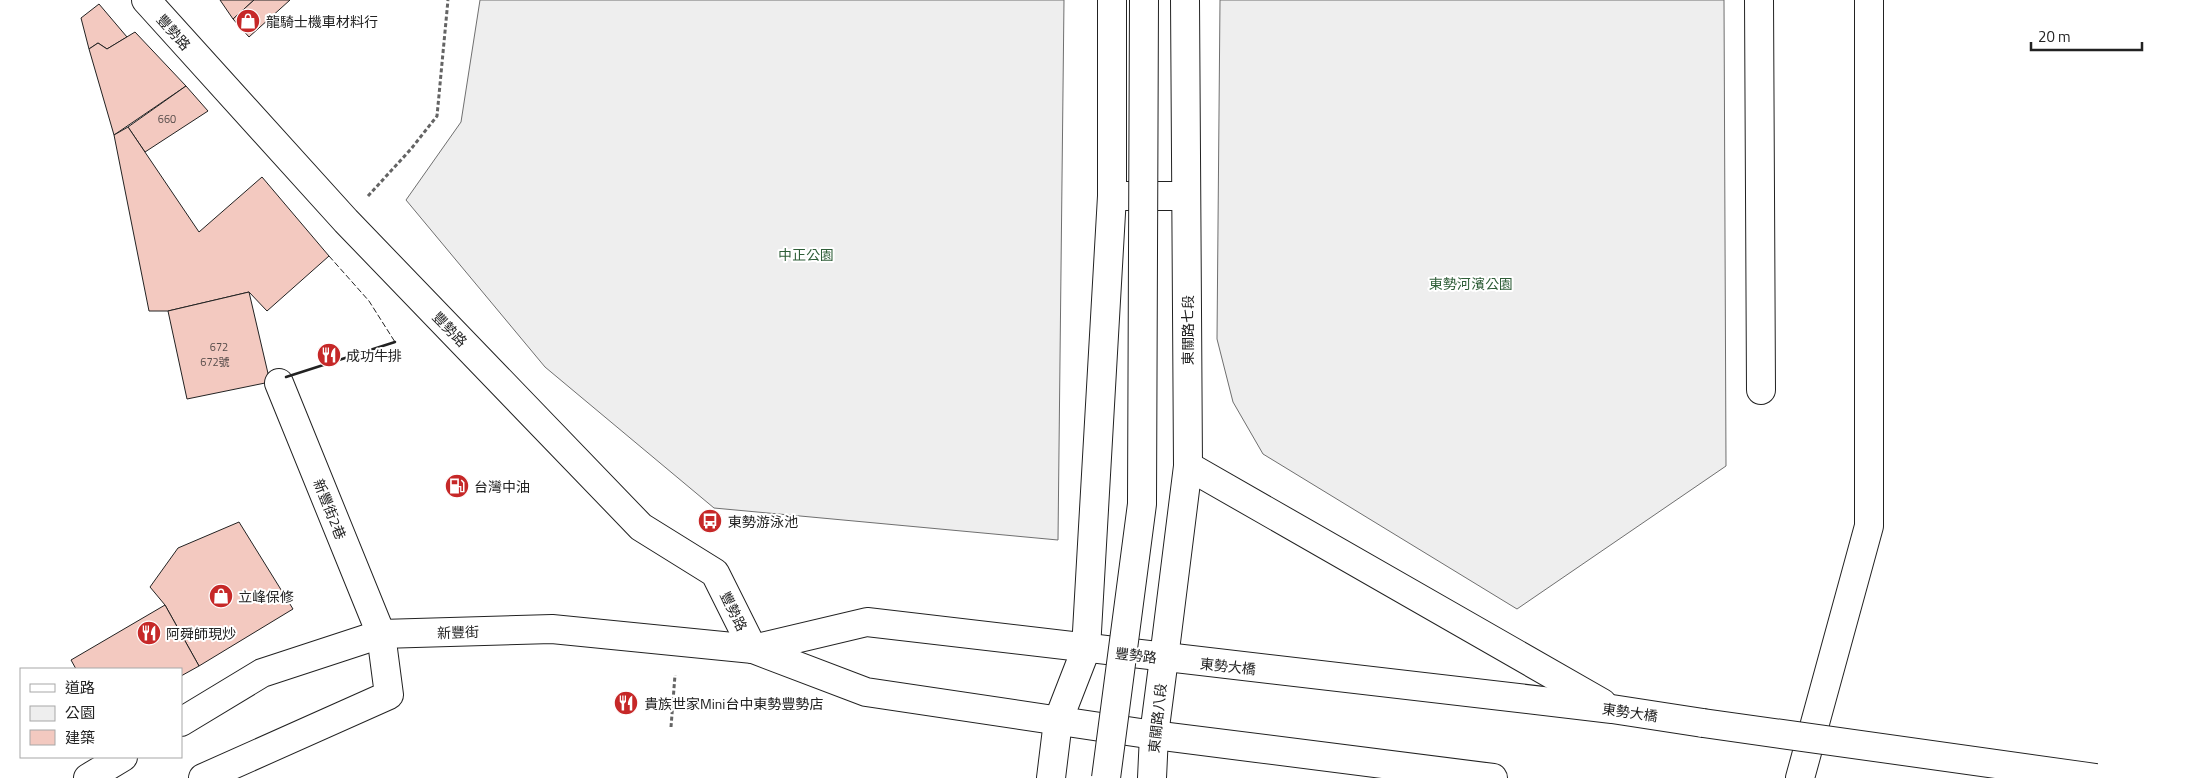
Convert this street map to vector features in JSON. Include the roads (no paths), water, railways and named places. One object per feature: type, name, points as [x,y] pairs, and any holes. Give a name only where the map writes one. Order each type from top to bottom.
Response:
[{"type":"main road","name":"豐勢路","points":[[146,0],[346,220],[641,527],[715,573],[753,649],[867,622],[1164,658]]},
{"type":"main road","points":[[1051,778],[1058,721],[1086,649],[1112,196],[1112,0]]},
{"type":"main road","points":[[1106,778],[1142,504],[1144,401],[1144,0]]},
{"type":"main road","name":"東關路七段","points":[[1164,658],[1188,466],[1185,0]]},
{"type":"main road","points":[[1759,0],[1761,390]]},
{"type":"main road","points":[[1800,778],[1869,526],[1869,0]]},
{"type":"main road","points":[[1112,196],[1186,196]]},
{"type":"main road","name":"新豐街2巷","points":[[203,778],[389,695],[381,634],[279,384]]},
{"type":"main road","points":[[1188,466],[1612,709]]},
{"type":"main road","name":"新豐街","points":[[182,721],[262,673],[381,634],[552,629],[753,649]]},
{"type":"main road","points":[[753,649],[866,692],[1154,735],[1493,778]]},
{"type":"main road","name":"東勢大橋","points":[[1164,658],[1612,709],[2096,778]]},
{"type":"main road","name":"東關路八段","points":[[1152,778],[1154,735],[1164,658]]},
{"type":"main road","points":[[88,778],[121,758]]},
{"type":"place","name":"龍騎士機車材料行","points":[[248,21]]},
{"type":"place","name":"成功牛排","points":[[329,355]]},
{"type":"place","name":"台灣中油","points":[[457,486]]},
{"type":"place","name":"東勢游泳池","points":[[710,521]]},
{"type":"place","name":"立峰保修","points":[[221,596]]},
{"type":"place","name":"阿舜師現炒","points":[[149,633]]},
{"type":"place","name":"貴族世家Mini台中東勢豐勢店","points":[[626,703]]},
{"type":"park label","name":"中正公園","points":[[806,254]]},
{"type":"park label","name":"東勢河濱公園","points":[[1471,283]]}]
